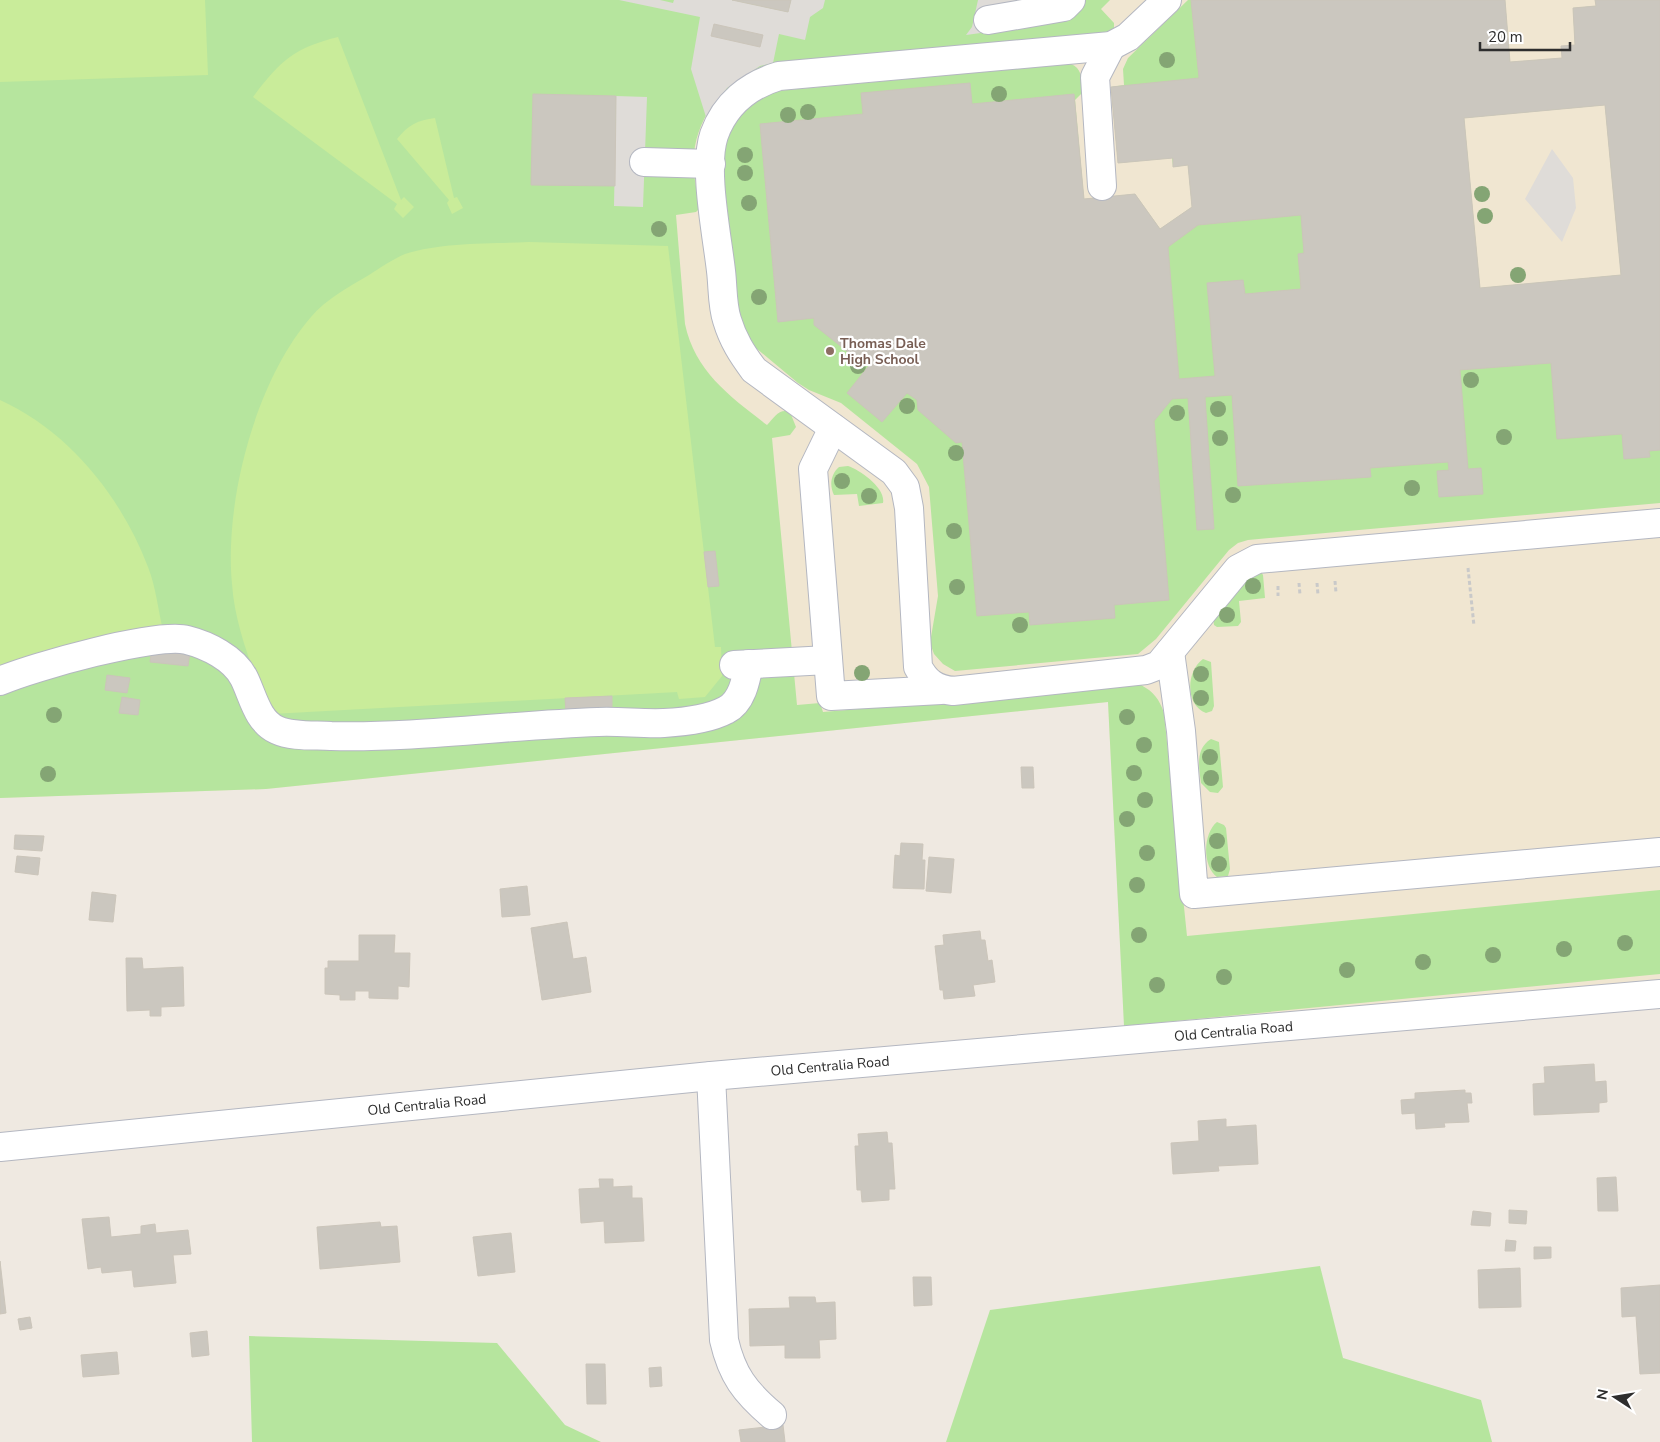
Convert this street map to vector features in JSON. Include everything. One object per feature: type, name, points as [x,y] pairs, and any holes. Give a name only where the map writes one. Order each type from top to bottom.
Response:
[{"type":"street","points":[[988,20],[1064,6],[1071,0]]},
{"type":"street","points":[[941,690],[926,680],[918,666],[909,508],[905,487],[894,472],[754,370],[737,348],[726,318],[711,164],[714,135],[727,111],[742,94],[758,82],[779,76],[1111,46],[1128,37],[1167,0]]},
{"type":"street","points":[[1102,186],[1095,77],[1111,46]]},
{"type":"street","points":[[644,162],[711,164]]},
{"type":"street","points":[[833,428],[813,469],[831,696],[953,691],[1146,670],[1159,665],[1238,569],[1257,559],[1660,523]]},
{"type":"street","points":[[0,680],[16,674],[110,650],[160,639],[185,639],[211,649],[231,662],[244,676],[258,710],[268,724],[278,731],[303,735],[356,736],[599,722],[663,723],[685,721],[725,710],[735,703],[745,685],[742,664],[828,660]]},
{"type":"street","points":[[1170,652],[1181,731],[1194,894],[1660,852]]},
{"type":"street","name":"Old Centralia Road","points":[[0,1147],[711,1076],[1660,994]]},
{"type":"street","points":[[711,1076],[724,1340],[728,1357],[737,1378],[750,1396],[772,1415]]},
{"type":"shaded area","name":"Thomas Dale High School","points":[[0,0],[1660,0],[1660,993],[1125,1039],[1108,702],[266,789],[0,798]]},
{"type":"shaded area","points":[[619,0],[660,0],[673,3],[674,0],[732,0],[788,12],[791,0],[825,0],[823,8],[810,17],[805,40],[779,34],[773,63],[760,66],[727,88],[706,117],[691,69],[700,17]]},
{"type":"shaded area","points":[[978,0],[1032,0],[988,32],[966,35],[972,27]]},
{"type":"shaded area","points":[[616,96],[647,97],[643,207],[614,206]]},
{"type":"shaded area","points":[[1552,149],[1573,178],[1576,208],[1562,242],[1525,199]]},
{"type":"green space","points":[[0,0],[1110,0],[1101,9],[1114,23],[1114,28],[1108,34],[773,63],[758,68],[731,85],[710,109],[702,123],[694,154],[695,181],[700,208],[696,212],[676,215],[685,324],[697,356],[716,382],[767,425],[777,414],[786,411],[790,412],[796,427],[790,435],[772,438],[797,705],[820,703],[823,712],[1141,685],[1156,696],[1164,713],[1187,936],[1660,890],[1660,974],[1124,1026],[1108,702],[266,789],[0,798]]},
{"type":"green space","points":[[0,0],[205,0],[208,75],[0,82]]},
{"type":"green space","points":[[1188,0],[1505,0],[1510,62],[1562,58],[1575,45],[1573,8],[1596,6],[1595,0],[1660,0],[1660,503],[1248,540],[1238,543],[1229,550],[1156,639],[1138,654],[955,671],[943,664],[934,654],[930,643],[938,596],[929,487],[917,464],[841,403],[809,390],[798,383],[750,343],[739,320],[725,183],[724,164],[726,146],[731,130],[740,115],[755,102],[776,91],[1071,64],[1078,69],[1082,80],[1082,93],[1075,100],[1084,199],[1135,194],[1160,229],[1192,207],[1188,165],[1173,167],[1172,158],[1118,163],[1111,87],[1124,85],[1123,69],[1128,58]],"holes":[[[1605,105],[1621,275],[1480,288],[1464,118]]]},
{"type":"green space","points":[[338,37],[401,200],[404,197],[414,207],[403,218],[394,209],[397,204],[253,97],[271,74],[289,58],[310,46]]},
{"type":"green space","points":[[435,118],[454,198],[457,197],[463,208],[452,214],[447,203],[449,200],[397,139],[414,124]]},
{"type":"green space","points":[[529,242],[668,246],[715,647],[721,647],[722,676],[705,697],[679,699],[677,692],[271,714],[241,634],[234,601],[231,551],[233,516],[239,480],[248,443],[274,374],[291,343],[317,311],[338,294],[396,258],[435,247]]},
{"type":"green space","points":[[0,400],[25,413],[49,429],[90,469],[108,492],[124,516],[148,567],[163,630],[0,669]]},
{"type":"green space","points":[[848,466],[871,480],[880,491],[883,503],[859,506],[857,494],[834,495],[831,484],[834,473],[839,467]]},
{"type":"green space","points":[[1261,572],[1263,575],[1265,598],[1239,601],[1241,622],[1238,626],[1217,627],[1214,625],[1213,617],[1248,573]]},
{"type":"green space","points":[[1203,659],[1211,662],[1214,706],[1212,711],[1206,713],[1194,703],[1190,688],[1193,671]]},
{"type":"green space","points":[[1211,739],[1219,742],[1223,787],[1218,793],[1210,792],[1201,783],[1200,777],[1200,753],[1202,748]]},
{"type":"green space","points":[[1217,822],[1226,828],[1230,869],[1228,876],[1217,877],[1212,872],[1207,858],[1207,841],[1212,827]]},
{"type":"green space","points":[[1320,1266],[1343,1358],[1481,1400],[1492,1442],[946,1442],[990,1310]]},
{"type":"green space","points":[[249,1336],[497,1343],[565,1425],[601,1442],[252,1442]]},
{"type":"building","points":[[732,0],[791,0],[788,12]]},
{"type":"building","points":[[1191,0],[1505,0],[1510,62],[1562,58],[1561,46],[1575,45],[1573,8],[1596,6],[1595,0],[1660,0],[1660,450],[1649,451],[1650,457],[1624,459],[1622,434],[1557,439],[1551,363],[1460,370],[1468,469],[1481,468],[1483,494],[1439,497],[1437,471],[1449,470],[1448,462],[1370,468],[1371,477],[1238,486],[1232,395],[1205,397],[1214,529],[1197,530],[1188,398],[1172,399],[1154,421],[1169,600],[1114,605],[1115,618],[1030,625],[1029,612],[977,616],[962,442],[956,443],[918,410],[917,400],[907,393],[882,422],[847,393],[871,363],[862,355],[853,356],[814,325],[814,318],[778,322],[760,124],[863,114],[861,93],[970,83],[972,104],[1074,94],[1084,199],[1135,194],[1160,229],[1192,207],[1188,165],[1173,167],[1173,158],[1118,163],[1111,87],[1199,78]],"holes":[[[1605,105],[1621,275],[1480,288],[1464,118]],[[1301,215],[1304,253],[1298,254],[1301,289],[1245,294],[1243,280],[1207,283],[1215,376],[1179,379],[1168,247],[1198,225]]]},
{"type":"building","points":[[714,24],[763,35],[760,47],[711,36]]},
{"type":"building","points":[[533,94],[616,96],[615,186],[531,185]]},
{"type":"building","points":[[715,551],[719,586],[708,587],[704,552]]},
{"type":"building","points":[[152,648],[190,652],[188,666],[150,662]]},
{"type":"building","points":[[107,675],[130,678],[127,693],[105,690]]},
{"type":"building","points":[[612,696],[612,711],[566,713],[565,698]]},
{"type":"building","points":[[122,697],[140,700],[138,715],[119,713]]},
{"type":"building","points":[[1021,767],[1033,767],[1034,788],[1022,788]]},
{"type":"building","points":[[15,835],[44,836],[42,851],[14,849]]},
{"type":"building","points":[[901,843],[923,844],[922,860],[925,860],[924,889],[893,888],[895,855],[900,856]]},
{"type":"building","points":[[17,856],[40,858],[38,875],[15,872]]},
{"type":"building","points":[[929,857],[954,859],[951,893],[926,891]]},
{"type":"building","points":[[527,886],[530,915],[502,917],[500,889]]},
{"type":"building","points":[[92,892],[116,895],[113,922],[89,920]]},
{"type":"building","points":[[567,922],[573,959],[586,957],[591,992],[542,1000],[531,928]]},
{"type":"building","points":[[980,931],[981,940],[985,940],[988,961],[992,960],[995,982],[973,985],[975,996],[944,999],[943,990],[940,990],[935,946],[944,945],[943,935]]},
{"type":"building","points":[[359,935],[395,935],[394,953],[410,953],[409,987],[398,986],[398,999],[369,998],[369,991],[355,991],[355,1000],[340,1000],[340,995],[325,994],[325,968],[328,968],[328,961],[359,961]]},
{"type":"building","points":[[126,958],[142,958],[143,969],[183,967],[184,1006],[161,1007],[161,1016],[150,1016],[150,1010],[127,1011]]},
{"type":"building","points":[[1594,1064],[1595,1082],[1606,1081],[1607,1102],[1599,1103],[1599,1112],[1534,1115],[1533,1084],[1545,1083],[1544,1067]]},
{"type":"building","points":[[1465,1090],[1465,1093],[1471,1093],[1472,1103],[1467,1103],[1469,1122],[1444,1123],[1445,1127],[1416,1129],[1415,1113],[1402,1114],[1401,1100],[1415,1099],[1415,1093]]},
{"type":"building","points":[[1226,1119],[1226,1127],[1256,1125],[1258,1164],[1218,1166],[1219,1171],[1173,1174],[1171,1143],[1199,1141],[1198,1121]]},
{"type":"building","points":[[887,1132],[888,1143],[892,1143],[895,1189],[889,1189],[889,1200],[862,1202],[861,1190],[857,1190],[855,1146],[859,1146],[858,1134]]},
{"type":"building","points":[[1616,1177],[1618,1211],[1598,1211],[1597,1178]]},
{"type":"building","points":[[599,1179],[613,1179],[613,1187],[632,1186],[632,1198],[642,1198],[644,1241],[605,1243],[604,1221],[581,1223],[579,1189],[600,1188]]},
{"type":"building","points":[[1509,1210],[1527,1211],[1526,1224],[1509,1223]]},
{"type":"building","points":[[1473,1211],[1491,1213],[1490,1226],[1471,1225]]},
{"type":"building","points":[[109,1217],[111,1237],[141,1234],[141,1226],[155,1224],[156,1233],[188,1230],[191,1254],[173,1255],[176,1283],[134,1287],[132,1270],[102,1273],[101,1267],[88,1269],[82,1219]]},
{"type":"building","points":[[380,1222],[381,1227],[397,1226],[400,1262],[320,1269],[317,1227]]},
{"type":"building","points":[[511,1233],[515,1272],[478,1276],[473,1237]]},
{"type":"building","points":[[1506,1240],[1516,1241],[1515,1251],[1505,1251]]},
{"type":"building","points":[[1534,1247],[1551,1247],[1551,1258],[1534,1259]]},
{"type":"building","points":[[0,1261],[6,1313],[0,1314]]},
{"type":"building","points":[[1520,1268],[1521,1307],[1479,1308],[1478,1270]]},
{"type":"building","points":[[913,1277],[931,1277],[932,1305],[914,1306]]},
{"type":"building","points":[[1660,1285],[1660,1373],[1640,1374],[1636,1316],[1622,1317],[1621,1288]]},
{"type":"building","points":[[789,1297],[815,1297],[816,1303],[835,1302],[836,1339],[819,1340],[820,1358],[785,1358],[785,1345],[750,1346],[749,1309],[790,1308]]},
{"type":"building","points":[[30,1317],[32,1328],[20,1330],[18,1319]]},
{"type":"building","points":[[207,1331],[209,1355],[192,1357],[190,1333]]},
{"type":"building","points":[[117,1352],[119,1374],[83,1377],[81,1355]]},
{"type":"building","points":[[586,1364],[605,1364],[606,1404],[587,1404]]},
{"type":"building","points":[[661,1367],[662,1386],[650,1387],[649,1368]]},
{"type":"building","points":[[783,1425],[785,1442],[741,1442],[739,1430]]},
{"type":"place","name":"Thomas Dale High School","points":[[830,351]]}]
